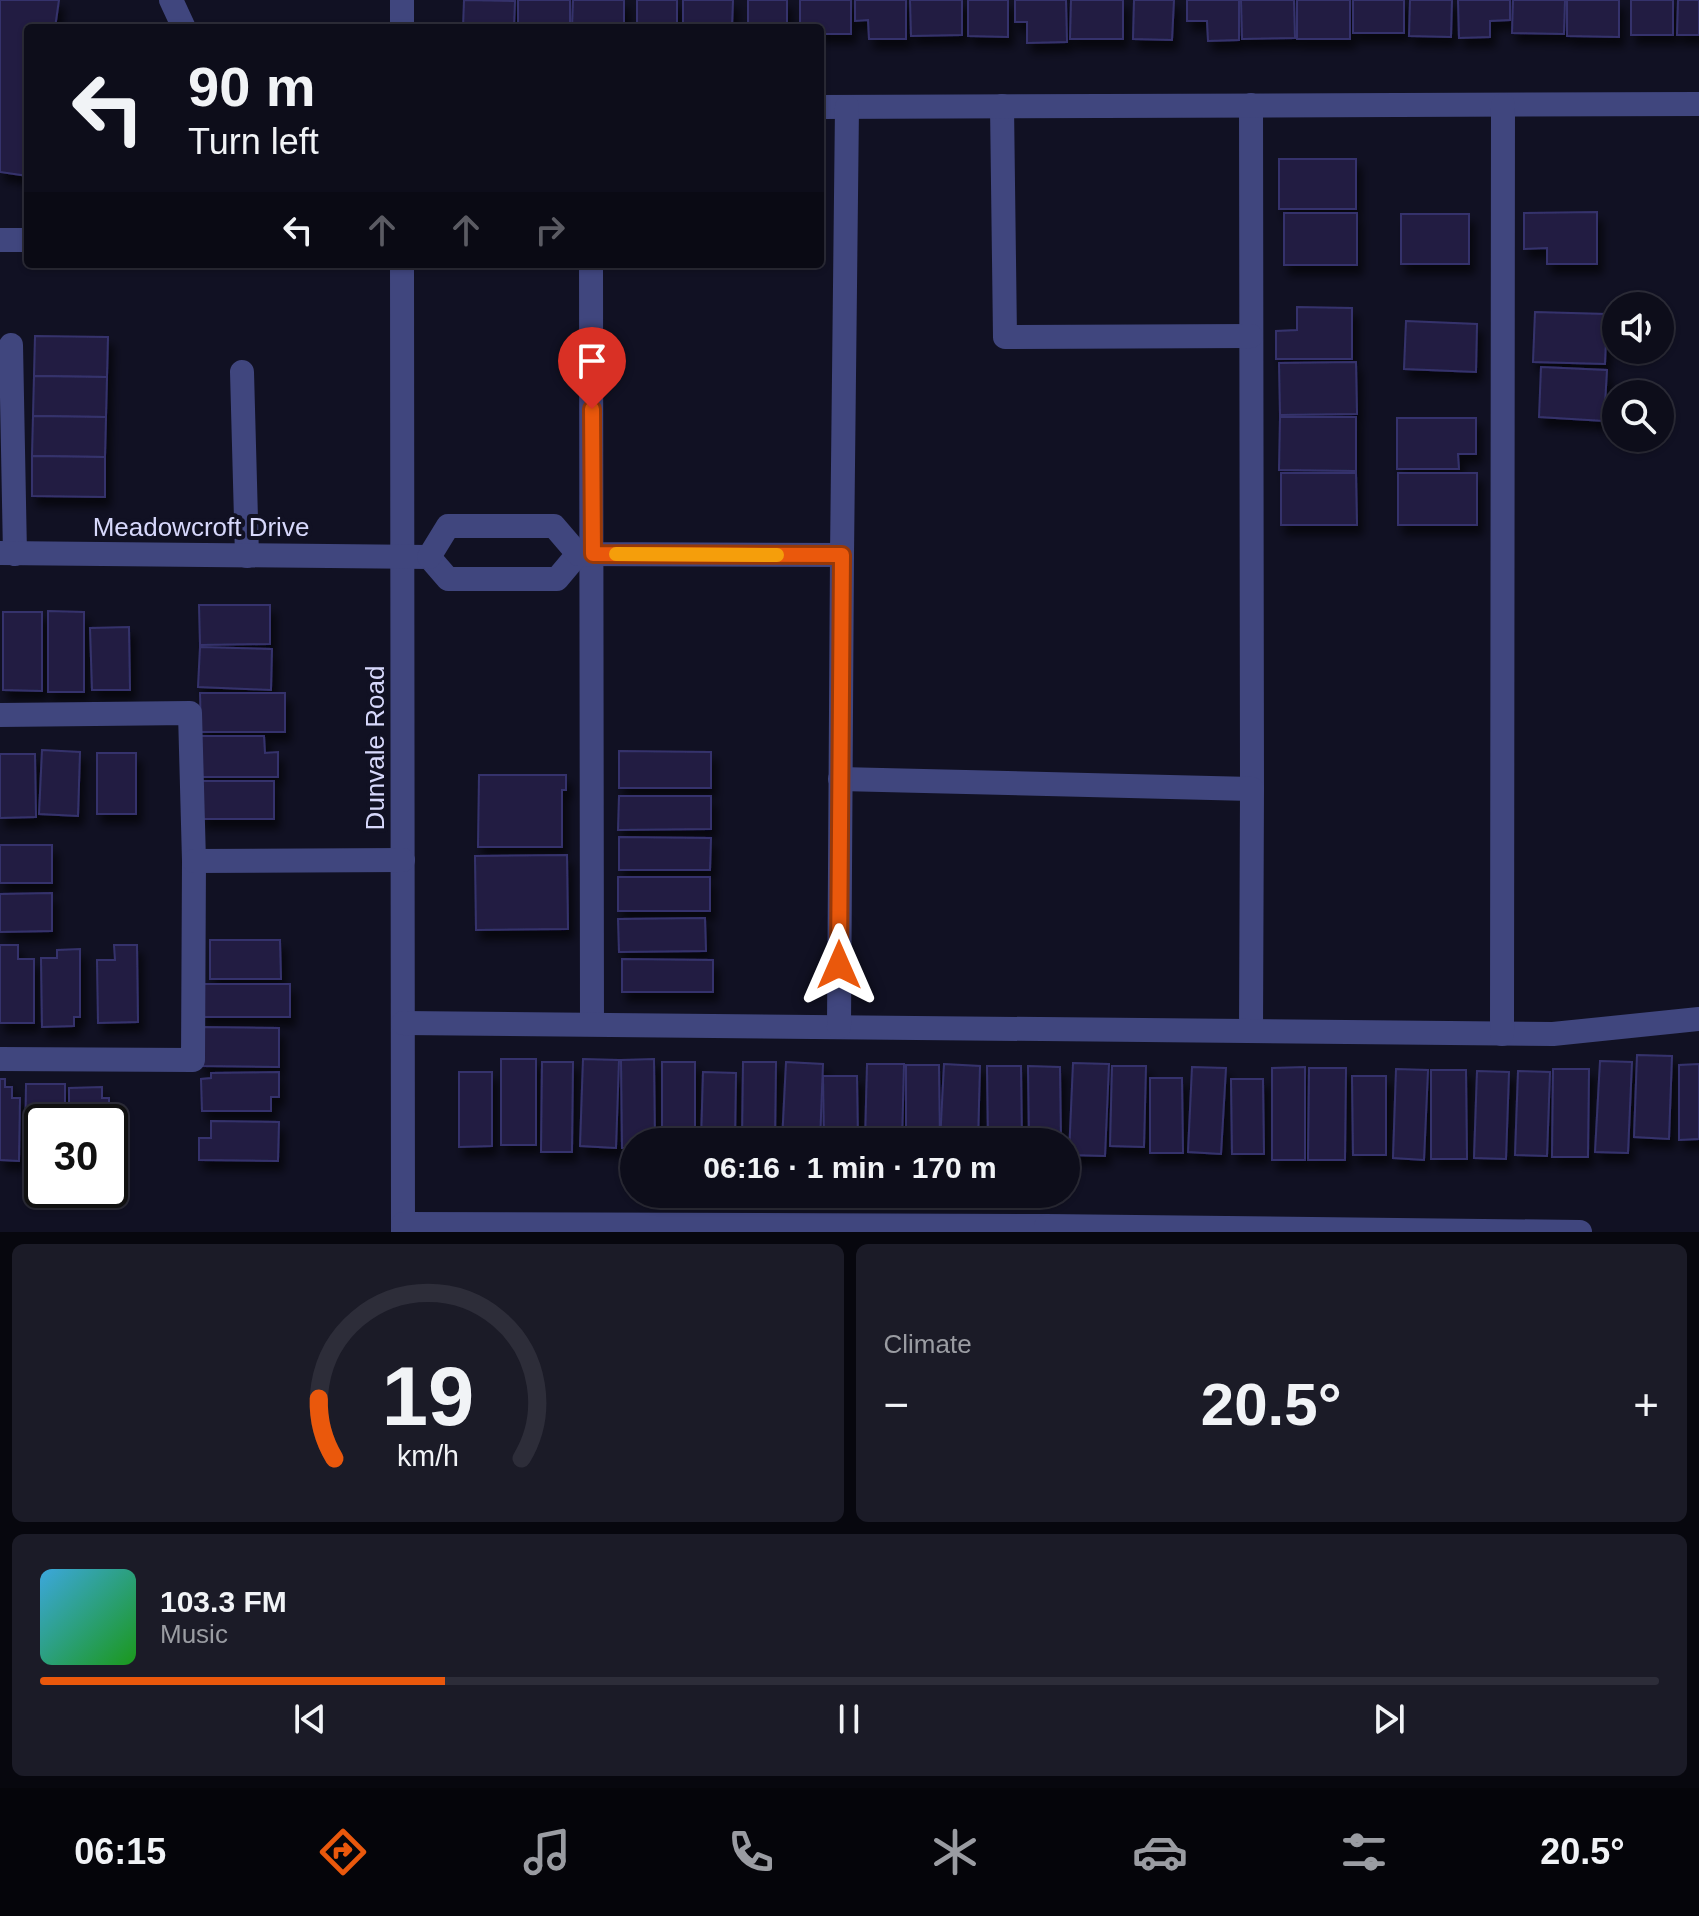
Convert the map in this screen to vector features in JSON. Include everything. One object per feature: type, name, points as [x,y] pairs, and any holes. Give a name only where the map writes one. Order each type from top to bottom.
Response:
[{"type":"street","points":[[171,0],[182,24]]},
{"type":"street","points":[[402,0],[402,24]]},
{"type":"street","points":[[824,107],[1699,104]]},
{"type":"street","points":[[1251,105],[1251,1031]]},
{"type":"street","points":[[1502,1034],[1503,105]]},
{"type":"street","points":[[1002,106],[1005,337],[1251,336]]},
{"type":"street","points":[[839,1027],[847,107]]},
{"type":"street","points":[[0,240],[24,240]]},
{"type":"street","name":"Dunvale Road","points":[[402,268],[403,1228]]},
{"type":"street","points":[[591,268],[586,554],[592,1024]]},
{"type":"street","points":[[8,554],[11,345]]},
{"type":"street","points":[[242,372],[247,556]]},
{"type":"street","points":[[586,554],[557,579],[448,579],[429,557],[448,526],[554,526],[586,554],[842,555]]},
{"type":"street","name":"Meadowcroft Drive","points":[[8,554],[429,557]]},
{"type":"street","points":[[0,715],[190,713],[194,861],[193,1060],[0,1059]]},
{"type":"street","points":[[840,779],[1252,789]]},
{"type":"street","points":[[194,861],[403,860]]},
{"type":"street","points":[[403,1023],[1553,1034],[1699,1019]]},
{"type":"street","points":[[403,1228],[455,1223],[1580,1232]]},
{"type":"building","points":[[0,0],[59,0],[56,24],[24,24],[24,175],[0,172]]},
{"type":"building","points":[[464,0],[515,1],[514,24],[463,24]]},
{"type":"building","points":[[518,0],[570,0],[570,24],[518,24]]},
{"type":"building","points":[[573,0],[624,0],[624,24],[572,24]]},
{"type":"building","points":[[637,0],[677,0],[677,24],[637,24]]},
{"type":"building","points":[[683,0],[733,0],[732,24],[683,24]]},
{"type":"building","points":[[748,0],[787,0],[787,24],[748,24]]},
{"type":"building","points":[[800,0],[851,0],[851,34],[824,34],[824,24],[800,24]]},
{"type":"building","points":[[855,0],[906,0],[906,39],[869,39],[868,20],[855,21]]},
{"type":"building","points":[[910,0],[962,0],[962,35],[911,36]]},
{"type":"building","points":[[968,0],[1008,0],[1008,37],[968,36]]},
{"type":"building","points":[[1015,0],[1066,0],[1067,42],[1027,43],[1027,22],[1015,22]]},
{"type":"building","points":[[1071,0],[1123,0],[1123,39],[1070,39]]},
{"type":"building","points":[[1134,0],[1174,0],[1172,40],[1133,39]]},
{"type":"building","points":[[1187,0],[1239,0],[1239,40],[1208,41],[1207,21],[1187,21]]},
{"type":"building","points":[[1241,0],[1294,0],[1295,38],[1242,39]]},
{"type":"building","points":[[1297,0],[1350,0],[1350,39],[1297,39]]},
{"type":"building","points":[[1353,0],[1404,0],[1404,33],[1353,33]]},
{"type":"building","points":[[1410,0],[1452,0],[1451,37],[1409,36]]},
{"type":"building","points":[[1458,0],[1510,0],[1510,20],[1490,21],[1490,37],[1459,38]]},
{"type":"building","points":[[1513,0],[1565,0],[1564,34],[1512,33]]},
{"type":"building","points":[[1567,0],[1619,0],[1619,37],[1567,36]]},
{"type":"building","points":[[1631,0],[1673,0],[1673,35],[1631,35]]},
{"type":"building","points":[[1678,0],[1699,0],[1699,35],[1677,35]]},
{"type":"building","points":[[1279,159],[1356,159],[1356,209],[1279,209]]},
{"type":"building","points":[[1597,212],[1597,264],[1547,264],[1547,248],[1524,249],[1524,213]]},
{"type":"building","points":[[1284,213],[1357,213],[1357,265],[1284,265]]},
{"type":"building","points":[[1401,214],[1469,214],[1469,264],[1401,264]]},
{"type":"building","points":[[1297,307],[1352,308],[1352,359],[1276,359],[1276,331],[1297,330]]},
{"type":"building","points":[[1535,312],[1602,314],[1602,364],[1533,362]]},
{"type":"building","points":[[1406,321],[1477,324],[1476,372],[1404,369]]},
{"type":"building","points":[[35,336],[108,337],[107,377],[34,376]]},
{"type":"building","points":[[1356,362],[1357,414],[1280,415],[1279,363]]},
{"type":"building","points":[[1541,367],[1607,370],[1606,380],[1602,380],[1602,421],[1539,417]]},
{"type":"building","points":[[34,376],[107,377],[106,417],[33,416]]},
{"type":"building","points":[[33,416],[106,417],[105,457],[32,456]]},
{"type":"building","points":[[1280,417],[1356,417],[1356,471],[1279,470]]},
{"type":"building","points":[[1397,418],[1476,418],[1476,454],[1458,454],[1459,469],[1397,469]]},
{"type":"building","points":[[32,456],[105,457],[105,497],[32,496]]},
{"type":"building","points":[[1281,473],[1356,473],[1357,525],[1281,525]]},
{"type":"building","points":[[1398,473],[1477,473],[1477,525],[1398,525]]},
{"type":"building","points":[[199,605],[270,605],[270,644],[200,645]]},
{"type":"building","points":[[48,611],[84,612],[84,692],[48,692]]},
{"type":"building","points":[[3,612],[42,612],[42,691],[3,690]]},
{"type":"building","points":[[129,627],[130,690],[92,690],[90,628]]},
{"type":"building","points":[[200,647],[272,649],[271,690],[198,687]]},
{"type":"building","points":[[200,693],[285,693],[285,732],[201,732]]},
{"type":"building","points":[[199,736],[264,736],[265,753],[278,752],[278,777],[199,777]]},
{"type":"building","points":[[42,750],[80,752],[78,816],[39,814]]},
{"type":"building","points":[[619,751],[711,752],[711,788],[619,788]]},
{"type":"building","points":[[97,753],[136,753],[136,814],[97,814]]},
{"type":"building","points":[[0,754],[35,754],[36,817],[0,818]]},
{"type":"building","points":[[479,775],[566,775],[566,790],[562,790],[562,847],[478,847]]},
{"type":"building","points":[[201,781],[274,781],[274,819],[201,819]]},
{"type":"building","points":[[619,796],[711,796],[711,829],[618,830]]},
{"type":"building","points":[[619,837],[711,838],[710,870],[619,870]]},
{"type":"building","points":[[0,845],[52,845],[52,883],[0,883]]},
{"type":"building","points":[[567,855],[568,929],[476,930],[475,856]]},
{"type":"building","points":[[618,877],[710,877],[710,911],[618,911]]},
{"type":"building","points":[[52,893],[52,931],[0,932],[0,894]]},
{"type":"building","points":[[705,918],[706,951],[619,952],[618,919]]},
{"type":"building","points":[[210,940],[280,940],[281,979],[210,979]]},
{"type":"building","points":[[0,945],[18,945],[18,959],[34,959],[34,1023],[0,1023]]},
{"type":"building","points":[[114,945],[137,945],[138,1022],[98,1023],[97,960],[115,960]]},
{"type":"building","points":[[80,949],[80,1017],[74,1017],[74,1026],[42,1027],[41,958],[57,958],[57,950]]},
{"type":"building","points":[[622,959],[713,960],[713,992],[622,992]]},
{"type":"building","points":[[201,984],[290,984],[290,1017],[201,1017]]},
{"type":"building","points":[[202,1027],[279,1028],[279,1067],[201,1066]]},
{"type":"building","points":[[1637,1055],[1672,1056],[1669,1139],[1634,1137]]},
{"type":"building","points":[[501,1059],[536,1059],[536,1145],[501,1145]]},
{"type":"building","points":[[583,1059],[619,1060],[616,1148],[580,1146]]},
{"type":"building","points":[[654,1059],[655,1128],[622,1128],[621,1060]]},
{"type":"building","points":[[1600,1061],[1632,1062],[1628,1153],[1595,1152]]},
{"type":"building","points":[[542,1062],[573,1062],[572,1152],[541,1152]]},
{"type":"building","points":[[662,1062],[695,1062],[695,1128],[662,1128]]},
{"type":"building","points":[[743,1062],[776,1062],[775,1128],[742,1128]]},
{"type":"building","points":[[786,1062],[823,1064],[821,1128],[783,1128]]},
{"type":"building","points":[[1073,1063],[1109,1064],[1105,1156],[1080,1155],[1080,1128],[1070,1128]]},
{"type":"building","points":[[867,1064],[904,1064],[902,1128],[865,1128]]},
{"type":"building","points":[[944,1064],[980,1066],[978,1128],[941,1128]]},
{"type":"building","points":[[1699,1064],[1699,1139],[1679,1140],[1679,1065]]},
{"type":"building","points":[[906,1065],[939,1065],[940,1128],[906,1128]]},
{"type":"building","points":[[987,1066],[1021,1066],[1022,1128],[988,1128]]},
{"type":"building","points":[[1028,1066],[1060,1067],[1061,1128],[1029,1128]]},
{"type":"building","points":[[1112,1066],[1146,1066],[1144,1147],[1110,1146]]},
{"type":"building","points":[[1192,1067],[1226,1068],[1221,1154],[1188,1152]]},
{"type":"building","points":[[1305,1067],[1305,1160],[1272,1160],[1272,1068]]},
{"type":"building","points":[[1309,1068],[1346,1068],[1345,1160],[1308,1160]]},
{"type":"building","points":[[1396,1069],[1428,1070],[1424,1160],[1393,1158]]},
{"type":"building","points":[[1553,1069],[1589,1069],[1588,1157],[1552,1157]]},
{"type":"building","points":[[1431,1070],[1466,1070],[1467,1159],[1431,1159]]},
{"type":"building","points":[[1477,1071],[1509,1072],[1506,1159],[1474,1158]]},
{"type":"building","points":[[1518,1071],[1550,1072],[1547,1156],[1515,1155]]},
{"type":"building","points":[[279,1072],[279,1097],[271,1097],[271,1111],[202,1111],[201,1079],[211,1078],[211,1073]]},
{"type":"building","points":[[459,1072],[492,1072],[492,1146],[459,1147]]},
{"type":"building","points":[[703,1072],[736,1073],[735,1128],[701,1128]]},
{"type":"building","points":[[823,1076],[857,1076],[858,1128],[824,1128]]},
{"type":"building","points":[[1352,1076],[1386,1076],[1386,1155],[1353,1155]]},
{"type":"building","points":[[1150,1078],[1182,1078],[1183,1153],[1150,1153]]},
{"type":"building","points":[[0,1079],[5,1079],[5,1087],[12,1087],[12,1098],[20,1098],[19,1161],[0,1160]]},
{"type":"building","points":[[1231,1079],[1263,1079],[1264,1154],[1232,1154]]},
{"type":"building","points":[[26,1084],[65,1084],[65,1104],[26,1104]]},
{"type":"building","points":[[102,1087],[102,1098],[109,1098],[109,1104],[69,1104],[69,1088]]},
{"type":"building","points":[[211,1121],[279,1122],[278,1161],[199,1160],[199,1138],[211,1138]]},
{"type":"slow traffic","points":[[616,554],[777,555]]},
{"type":"route","points":[[592,409],[593,554],[842,555],[839,965]]}]
